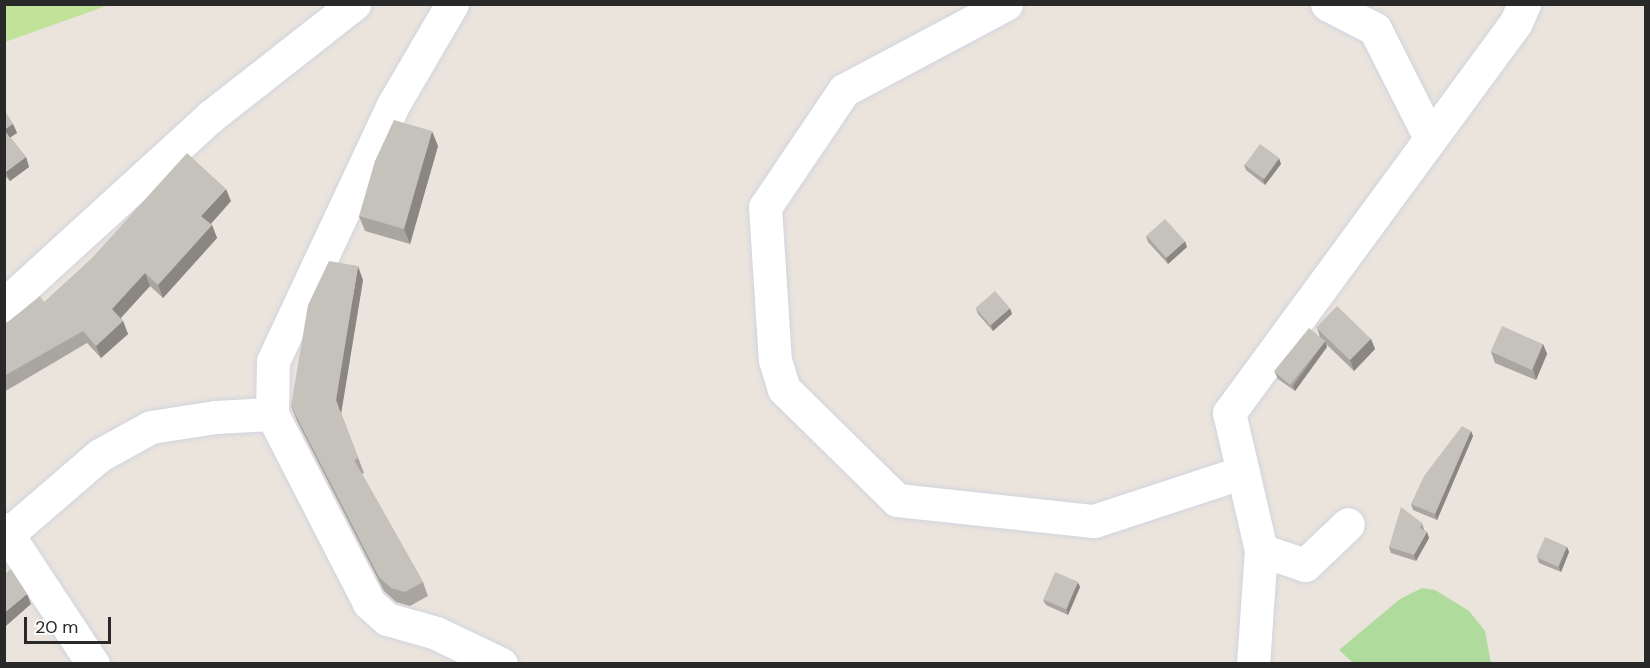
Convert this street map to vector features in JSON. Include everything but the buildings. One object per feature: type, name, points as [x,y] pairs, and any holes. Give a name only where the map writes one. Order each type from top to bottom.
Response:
[{"type":"street","points":[[4,305],[211,116],[354,4]]},
{"type":"street","points":[[452,4],[393,105],[273,361],[272,414],[369,603],[387,619],[436,633],[501,663]]},
{"type":"street","points":[[1006,4],[844,90],[765,207],[775,360],[784,389],[897,500],[1094,521],[1242,472]]},
{"type":"street","points":[[1327,4],[1376,29],[1430,138]]},
{"type":"street","points":[[1253,663],[1261,550],[1229,413],[1516,22],[1524,4]]},
{"type":"street","points":[[93,663],[6,531],[100,455],[151,427],[215,417],[272,414]]},
{"type":"street","points":[[1261,550],[1305,565],[1348,524]]},
{"type":"green space","points":[[5,4],[109,4],[109,5],[5,42]]},
{"type":"green space","points":[[1422,588],[1435,590],[1469,611],[1485,631],[1491,663],[1353,663],[1339,650],[1400,599]]}]
